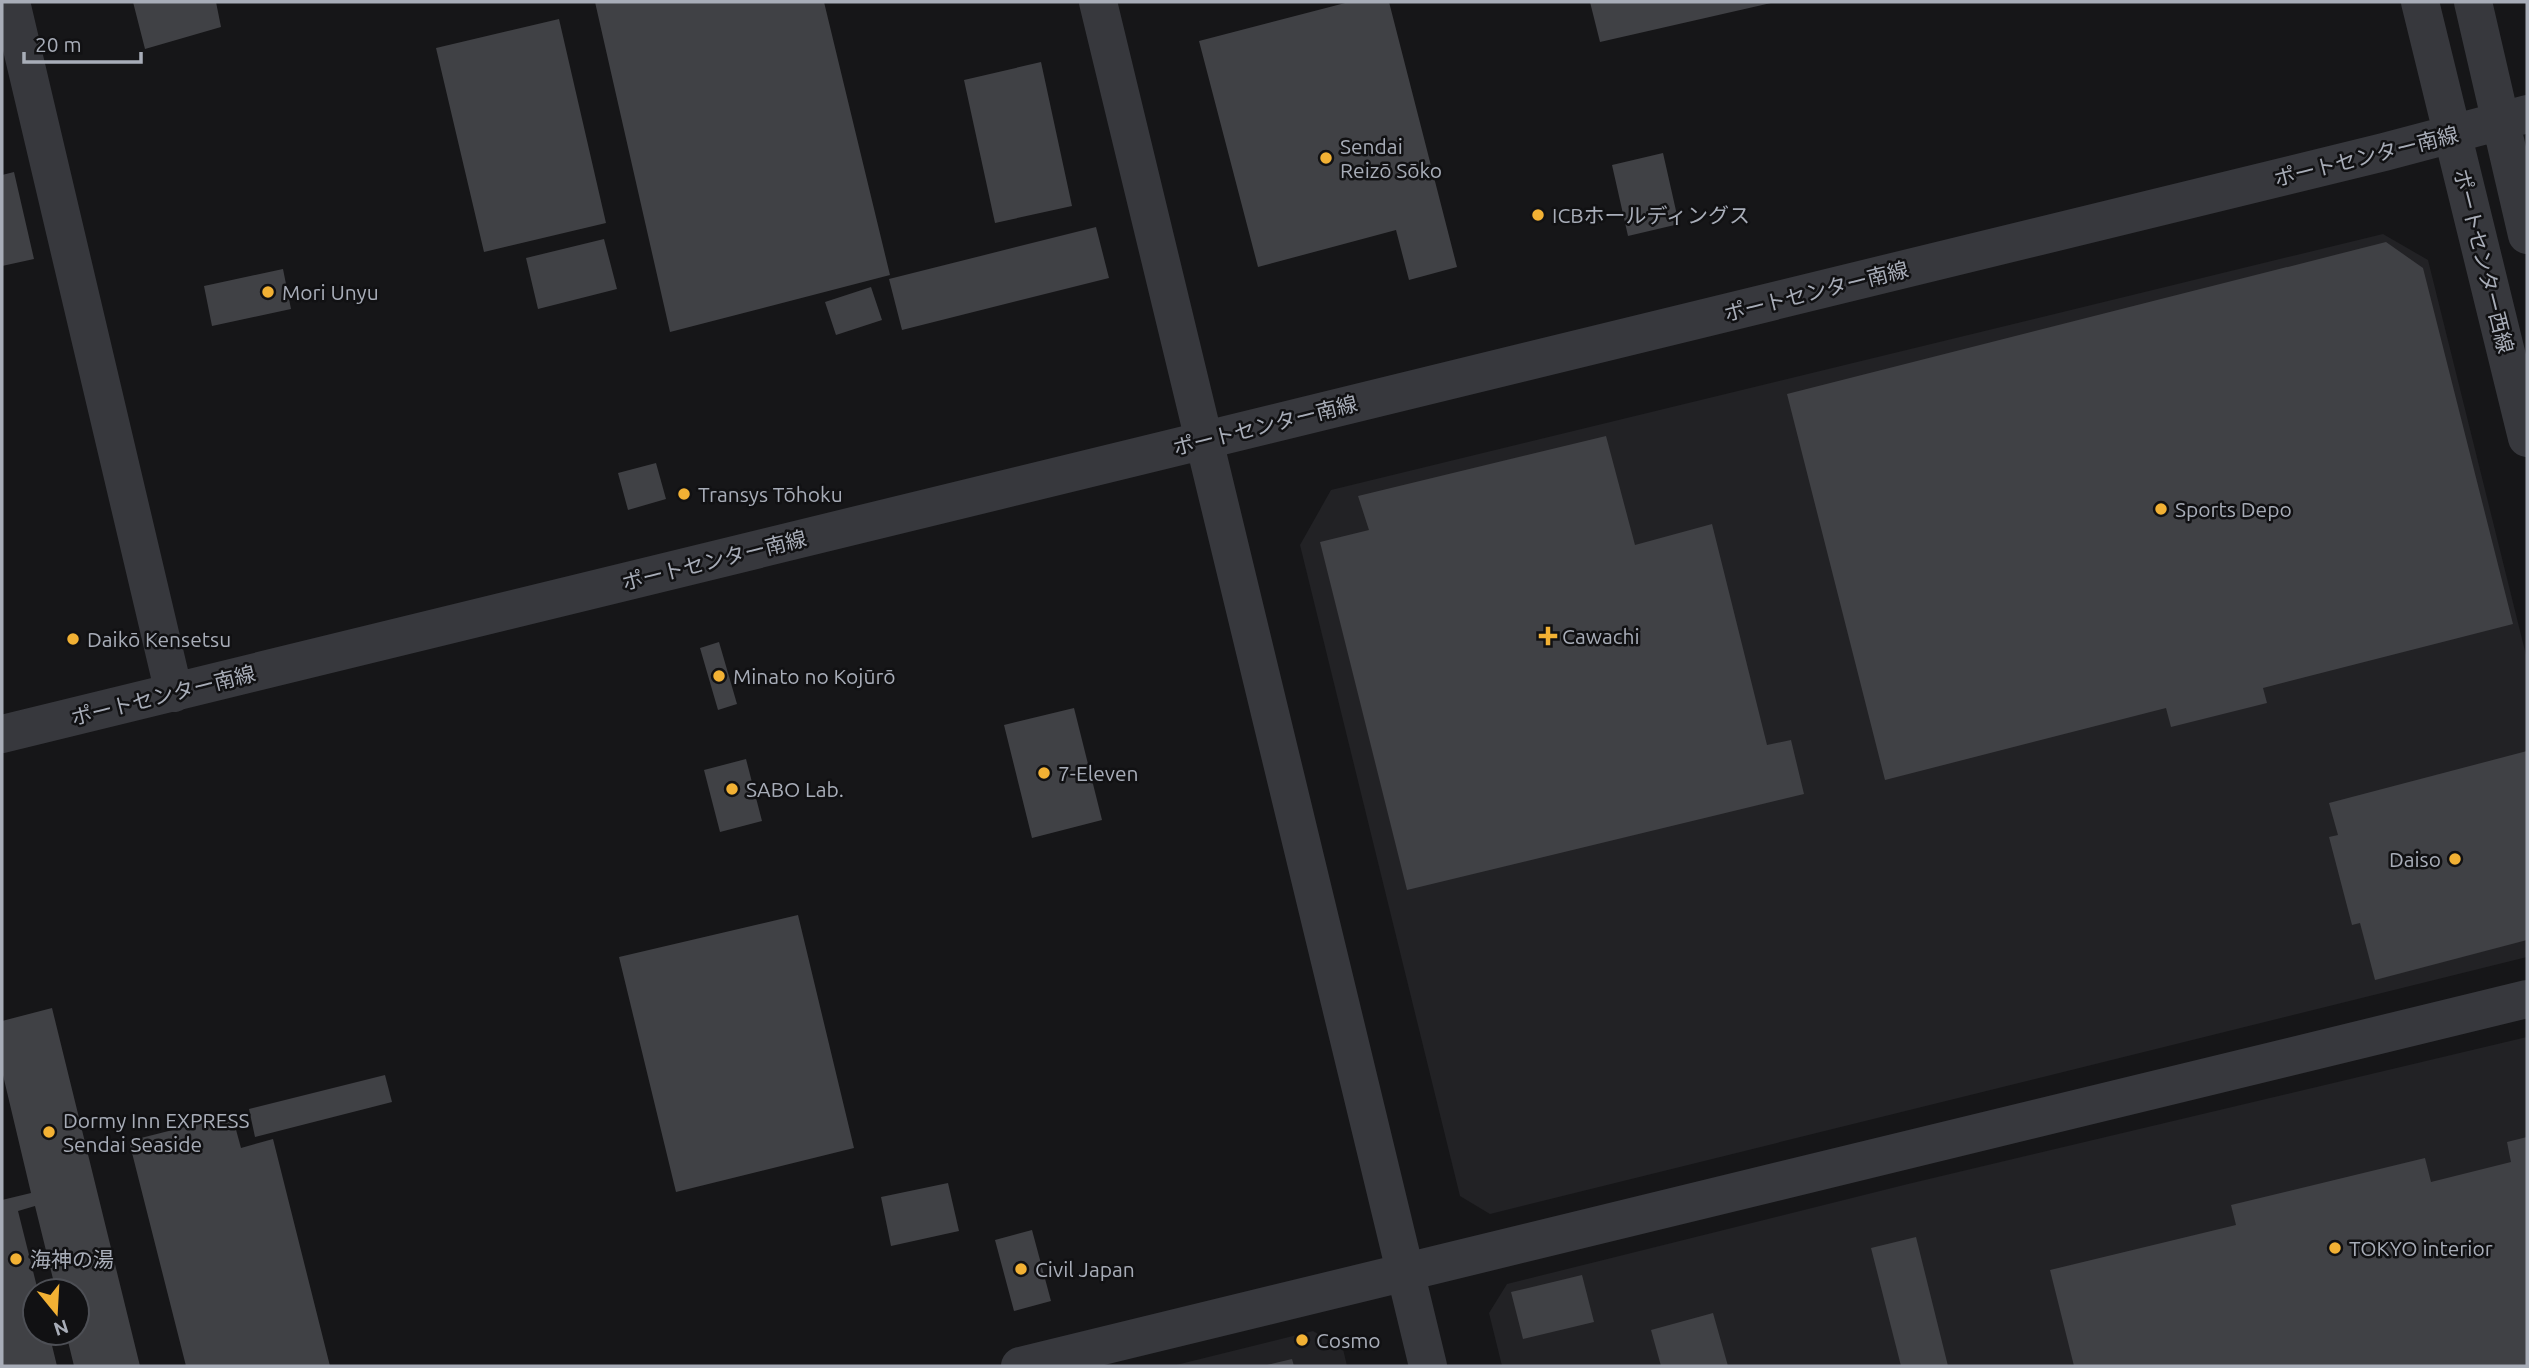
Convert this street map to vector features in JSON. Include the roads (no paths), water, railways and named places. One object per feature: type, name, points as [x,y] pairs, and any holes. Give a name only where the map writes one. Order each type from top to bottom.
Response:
[{"type":"street","points":[[11,2],[174,693]]},
{"type":"street","points":[[1098,2],[1428,1366]]},
{"type":"street","name":"ポートセンター西線","points":[[2420,2],[2527,438]]},
{"type":"street","points":[[2473,2],[2514,117],[2527,235]]},
{"type":"street","name":"ポートセンター南線","points":[[2,734],[2453,135],[2514,117]]},
{"type":"street","points":[[1020,1366],[2527,999]]},
{"type":"place","name":"Sendai Reizō Sōko","points":[[1326,158]]},
{"type":"place","name":"ICBホールディングス","points":[[1538,215]]},
{"type":"place","name":"Mori Unyu","points":[[268,292]]},
{"type":"place","name":"Transys Tōhoku","points":[[684,494]]},
{"type":"place","name":"Sports Depo","points":[[2161,509]]},
{"type":"place","name":"Cawachi","points":[[1548,636]]},
{"type":"place","name":"Daikō Kensetsu","points":[[73,639]]},
{"type":"place","name":"Minato no Kojūrō","points":[[719,676]]},
{"type":"place","name":"7-Eleven","points":[[1044,773]]},
{"type":"place","name":"SABO Lab.","points":[[732,789]]},
{"type":"place","name":"Daiso","points":[[2455,859]]},
{"type":"place","name":"Dormy Inn EXPRESS Sendai Seaside","points":[[49,1132]]},
{"type":"place","name":"TOKYO interior","points":[[2335,1248]]},
{"type":"place","name":"海神の湯","points":[[16,1259]]},
{"type":"place","name":"Civil Japan","points":[[1021,1269]]},
{"type":"place","name":"Cosmo","points":[[1302,1340]]}]
